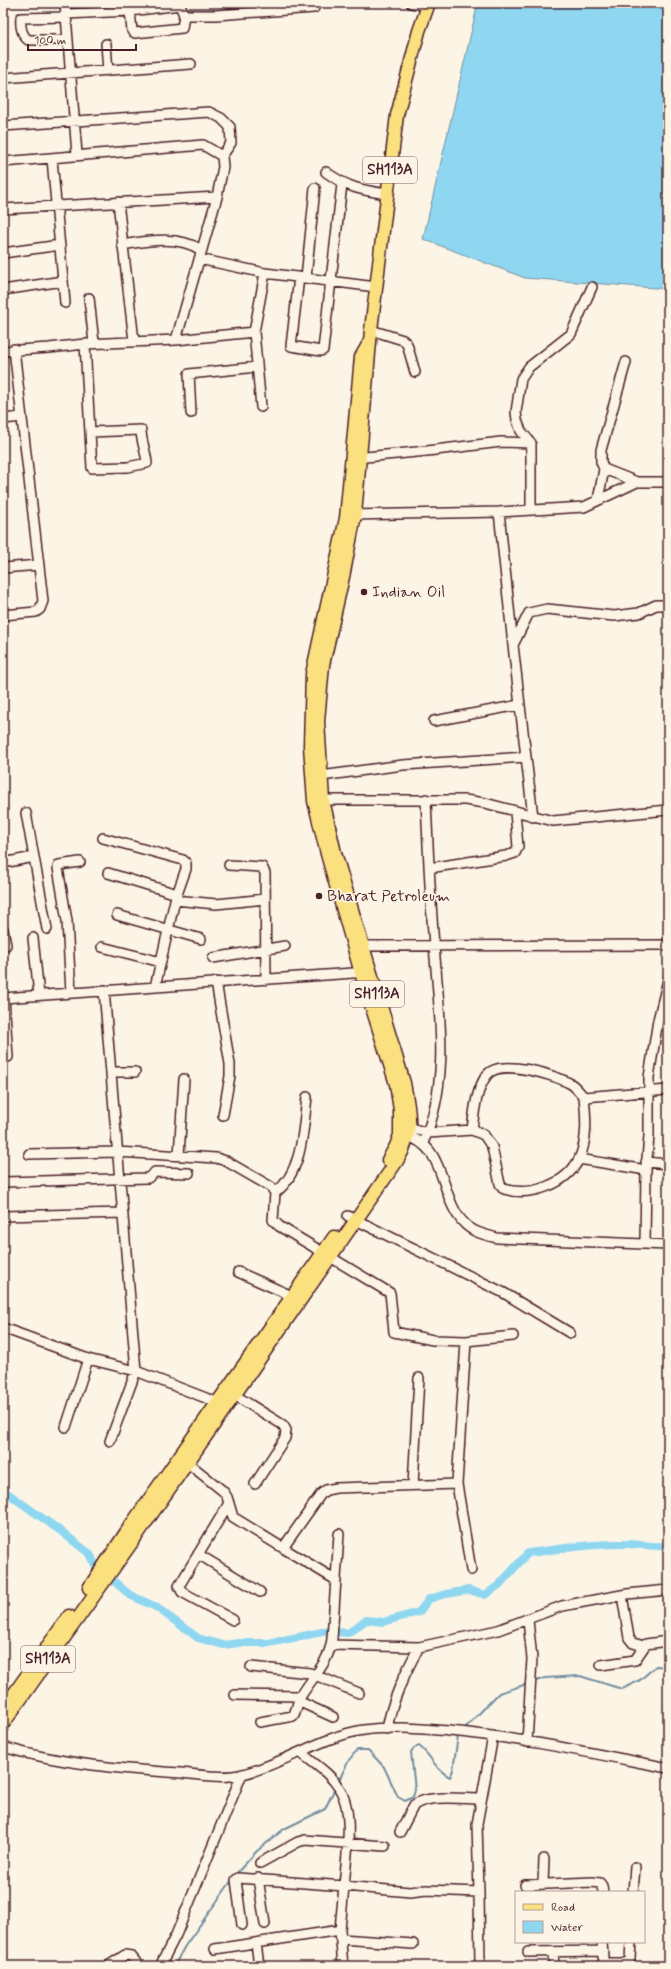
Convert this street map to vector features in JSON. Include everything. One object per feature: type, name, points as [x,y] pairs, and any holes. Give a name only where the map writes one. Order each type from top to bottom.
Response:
[{"type":"main road","name":"SH113A","points":[[366,972],[363,946],[319,800],[321,776],[318,721],[322,671],[351,515],[356,458],[397,115],[419,31],[429,5]]},
{"type":"main road","name":"SH113A","points":[[222,1404],[233,1394],[327,1254],[404,1149],[405,1131],[409,1109],[404,1083],[326,854],[309,721],[312,674],[351,515]]},
{"type":"main road","name":"SH113A","points":[[3,1709],[114,1561],[222,1404],[292,1296],[327,1254]]},
{"type":"main road","name":"SH113A","points":[[3,1724],[91,1593]]},
{"type":"street","points":[[65,3],[77,154]]},
{"type":"street","points":[[184,15],[216,15],[314,8],[314,3]]},
{"type":"street","points":[[410,3],[429,5]]},
{"type":"street","points":[[68,40],[28,40],[22,32],[20,22],[21,18],[130,11],[180,5],[184,15],[182,28],[135,33],[132,31],[130,11]]},
{"type":"street","points":[[106,44],[108,71]]},
{"type":"street","points":[[3,78],[191,64]]},
{"type":"street","points":[[3,126],[209,112],[221,118],[230,127],[231,143],[222,156],[223,167],[217,197],[176,340]]},
{"type":"street","points":[[3,162],[52,159],[77,154],[203,145],[222,156]]},
{"type":"street","points":[[52,159],[65,303]]},
{"type":"street","points":[[326,172],[342,184],[360,190],[387,194]]},
{"type":"street","points":[[315,188],[291,344],[293,348],[319,351],[323,350],[342,184]]},
{"type":"street","points":[[3,209],[217,197]]},
{"type":"street","points":[[118,202],[134,341]]},
{"type":"street","points":[[122,245],[153,240],[181,242],[196,246],[201,250]]},
{"type":"street","points":[[3,253],[60,245]]},
{"type":"street","points":[[199,259],[266,273],[376,287]]},
{"type":"street","points":[[261,407],[254,332],[266,273]]},
{"type":"street","points":[[3,290],[64,281]]},
{"type":"street","points":[[531,509],[531,443],[521,431],[516,412],[521,379],[529,367],[571,334],[592,287]]},
{"type":"street","points":[[89,298],[90,432],[92,468],[128,467],[148,463],[145,446],[141,439],[141,430],[90,432]]},
{"type":"street","points":[[3,351],[14,349],[49,348],[89,343],[176,340],[254,332]]},
{"type":"street","points":[[371,336],[403,340],[407,344],[414,372]]},
{"type":"street","points":[[3,615],[36,612],[40,609],[43,601],[14,349]]},
{"type":"street","points":[[598,500],[604,469],[601,462],[601,450],[626,362]]},
{"type":"street","points":[[191,413],[189,374],[257,367]]},
{"type":"street","points":[[3,419],[22,417]]},
{"type":"street","points":[[356,458],[501,442],[531,443]]},
{"type":"street","points":[[604,469],[637,482],[668,482]]},
{"type":"street","points":[[351,515],[498,512],[584,507],[637,482]]},
{"type":"street","points":[[498,512],[533,817]]},
{"type":"street","points":[[3,568],[39,565]]},
{"type":"street","points":[[513,645],[529,613],[547,609],[614,616],[638,613],[656,604],[668,605]]},
{"type":"street","points":[[434,721],[519,705]]},
{"type":"street","points":[[321,776],[403,765],[526,757]]},
{"type":"street","points":[[423,1143],[428,1133],[438,1093],[442,1054],[429,868],[426,799]]},
{"type":"street","points":[[319,800],[465,800],[485,803],[533,817],[553,821],[569,821],[668,810]]},
{"type":"street","points":[[429,868],[515,853],[518,847],[515,812]]},
{"type":"street","points":[[26,813],[47,929]]},
{"type":"street","points":[[103,838],[183,860],[186,863],[186,869],[176,897],[155,986]]},
{"type":"street","points":[[3,863],[34,857]]},
{"type":"street","points":[[71,993],[67,921],[58,868],[59,865],[80,862]]},
{"type":"street","points":[[229,866],[262,867],[265,873],[266,980]]},
{"type":"street","points":[[108,873],[176,897],[216,904],[266,900]]},
{"type":"street","points":[[117,915],[201,939]]},
{"type":"street","points":[[3,929],[6,945]]},
{"type":"street","points":[[32,938],[39,995]]},
{"type":"street","points":[[363,946],[668,945]]},
{"type":"street","points":[[213,958],[286,946]]},
{"type":"street","points":[[102,947],[160,962]]},
{"type":"street","points":[[8,1057],[4,998],[366,972]]},
{"type":"street","points":[[645,1244],[649,1077],[655,1036],[668,980]]},
{"type":"street","points":[[216,982],[230,1064],[230,1076],[223,1115]]},
{"type":"street","points":[[104,990],[136,1371],[110,1441]]},
{"type":"street","points":[[405,1131],[428,1133],[472,1130],[484,1135],[492,1147],[500,1184],[504,1189],[524,1192],[537,1190],[552,1184],[565,1176],[579,1159],[586,1124],[584,1097],[572,1085],[556,1077],[537,1072],[500,1068],[488,1074],[484,1081],[475,1110],[472,1130]]},
{"type":"street","points":[[111,1072],[135,1072]]},
{"type":"street","points":[[179,1155],[184,1079]]},
{"type":"street","points":[[584,1097],[668,1090]]},
{"type":"street","points":[[274,1193],[289,1179],[295,1166],[300,1148],[307,1097]]},
{"type":"street","points":[[405,1131],[423,1143],[437,1162],[457,1215],[465,1224],[479,1233],[497,1238],[668,1245]]},
{"type":"street","points":[[29,1154],[117,1152],[216,1158],[226,1161],[271,1187],[274,1193],[274,1220],[279,1226],[390,1293],[394,1332],[433,1340],[466,1340],[513,1336]]},
{"type":"street","points":[[579,1159],[646,1166],[668,1164]]},
{"type":"street","points":[[5,1182],[148,1178],[155,1172],[189,1174]]},
{"type":"street","points":[[3,1216],[123,1213]]},
{"type":"street","points":[[352,1219],[504,1293],[570,1333]]},
{"type":"street","points":[[238,1272],[292,1296]]},
{"type":"street","points":[[3,1328],[88,1359],[136,1371],[222,1404]]},
{"type":"street","points":[[466,1340],[457,1484],[471,1570]]},
{"type":"street","points":[[66,1427],[88,1359]]},
{"type":"street","points":[[413,1485],[419,1378]]},
{"type":"street","points":[[233,1394],[283,1425],[286,1430],[285,1438],[255,1484]]},
{"type":"street","points":[[184,1459],[223,1491],[229,1503],[233,1517],[336,1580]]},
{"type":"street","points":[[283,1548],[321,1494],[326,1490],[336,1488],[457,1484]]},
{"type":"street","points":[[229,1503],[180,1582],[180,1590],[233,1620]]},
{"type":"street","points":[[260,1722],[293,1716],[299,1698],[322,1669],[332,1639],[339,1534]]},
{"type":"street","points":[[198,1554],[260,1592]]},
{"type":"street","points":[[332,1639],[418,1647],[498,1630],[562,1606],[622,1595],[668,1590]]},
{"type":"street","points":[[622,1595],[629,1638],[633,1643],[644,1646]]},
{"type":"street","points":[[527,1742],[532,1659],[528,1620]]},
{"type":"street","points":[[601,1665],[635,1660],[644,1646],[652,1642],[668,1641]]},
{"type":"street","points":[[387,1729],[395,1698],[408,1666],[418,1647]]},
{"type":"street","points":[[251,1667],[317,1675],[359,1692]]},
{"type":"street","points":[[235,1695],[299,1698],[333,1716]]},
{"type":"street","points":[[3,1747],[40,1757],[106,1767],[228,1776],[242,1774],[343,1735],[364,1730],[435,1730],[493,1736],[668,1768]]},
{"type":"street","points":[[480,1966],[479,1892],[476,1845],[477,1824],[493,1736]]},
{"type":"street","points":[[300,1752],[337,1785],[347,1810],[341,1935],[343,1966]]},
{"type":"street","points":[[160,1966],[176,1935],[242,1774]]},
{"type":"street","points":[[400,1832],[414,1805],[418,1802],[433,1798],[481,1799]]},
{"type":"street","points":[[260,1863],[298,1842],[305,1840],[385,1846]]},
{"type":"street","points":[[543,1884],[544,1859]]},
{"type":"street","points":[[633,1891],[635,1867]]},
{"type":"street","points":[[242,1925],[236,1880],[242,1877],[410,1892],[426,1890],[479,1892]]},
{"type":"street","points":[[258,1878],[265,1924]]},
{"type":"street","points":[[525,1885],[600,1883],[603,1891]]},
{"type":"street","points":[[215,1949],[256,1943],[341,1935],[413,1944]]},
{"type":"street","points":[[256,1943],[259,1966]]},
{"type":"street","points":[[528,1952],[553,1952],[602,1946],[603,1964],[621,1965],[630,1961],[631,1943]]},
{"type":"street","points":[[553,1952],[554,1966]]},
{"type":"street","points":[[108,1966],[125,1955],[131,1956],[139,1966]]},
{"type":"water","points":[[478,3],[668,3],[668,289],[525,278],[423,239]]},
{"type":"waterway","points":[[3,1490],[90,1554],[95,1565],[130,1595],[156,1607],[198,1638],[223,1645],[239,1643],[269,1643],[327,1631],[348,1633],[366,1620],[383,1622],[419,1612],[429,1599],[446,1594],[469,1590],[485,1595],[499,1585],[528,1553],[601,1544],[668,1546]]},
{"type":"waterway","points":[[533,1682],[545,1678],[580,1676],[622,1689],[640,1680],[656,1666],[668,1667]]},
{"type":"waterway","points":[[466,1727],[499,1693],[527,1684]]},
{"type":"waterway","points":[[338,1782],[349,1760],[357,1750],[368,1750],[384,1767],[398,1797],[405,1801],[413,1797],[415,1790],[411,1752],[414,1748],[419,1746],[437,1767],[450,1777],[453,1770],[458,1736]]},
{"type":"waterway","points":[[236,1874],[257,1851],[284,1829],[325,1809],[335,1788]]},
{"type":"waterway","points":[[174,1966],[185,1946],[232,1880]]},
{"type":"place","name":"Indian Oil","points":[[364,592]]},
{"type":"place","name":"Bharat Petroleum","points":[[319,896]]}]
